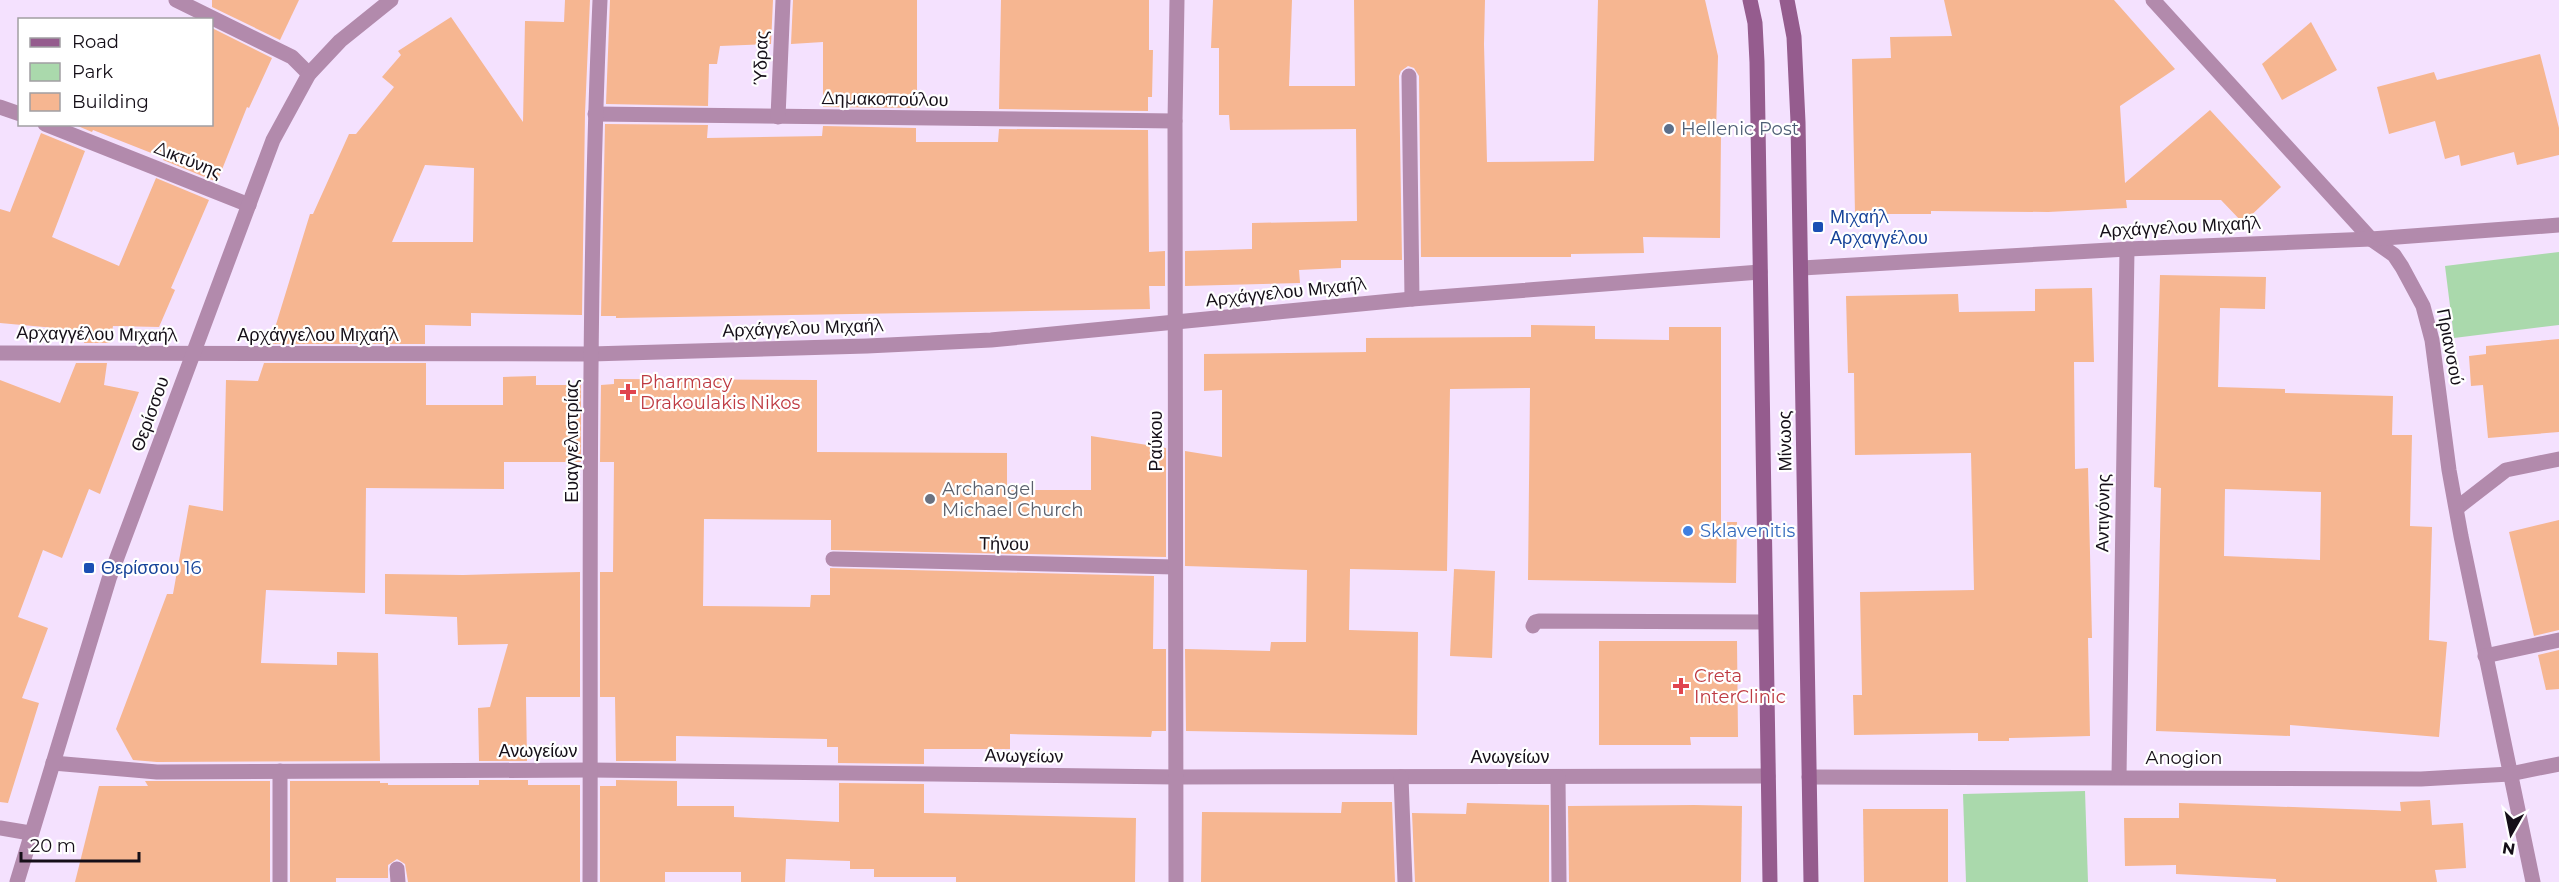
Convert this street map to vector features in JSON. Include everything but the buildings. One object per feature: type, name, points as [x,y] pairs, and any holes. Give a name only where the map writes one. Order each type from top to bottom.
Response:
[{"type":"main road","name":"Μίνωος","points":[[1750,0],[1755,23],[1757,62],[1770,882]]},
{"type":"main road","name":"Μίνωος","points":[[1787,0],[1794,37],[1797,85],[1802,268],[1811,882]]},
{"type":"street","points":[[176,0],[213,18]]},
{"type":"street","name":"Θερίσσου","points":[[17,882],[109,579],[273,140],[309,74],[340,41],[391,0]]},
{"type":"street","name":"Ευαγγελιστρίας","points":[[590,882],[591,354],[595,114],[600,0]]},
{"type":"street","name":"Ύδρας","points":[[778,117],[783,0]]},
{"type":"street","name":"Ραύκου","points":[[1176,882],[1174,567],[1177,0]]},
{"type":"street","name":"Πριανσού","points":[[2153,0],[2371,238],[2394,255],[2423,306],[2433,347],[2457,508],[2485,656],[2533,882]]},
{"type":"street","points":[[213,18],[292,57],[309,74]]},
{"type":"street","points":[[1409,76],[1412,299]]},
{"type":"street","points":[[0,107],[18,113]]},
{"type":"street","name":"Δημακοπούλου","points":[[595,114],[1175,121]]},
{"type":"street","name":"Δικτύνης","points":[[50,126],[249,205]]},
{"type":"street","name":"Αρχάγγελου Μιχαήλ","points":[[1802,268],[2127,249],[2371,238],[2559,225]]},
{"type":"street","name":"Αντιγόνης","points":[[2119,777],[2127,249]]},
{"type":"street","name":"Αρχάγγελου Μιχαήλ","points":[[193,355],[591,354],[979,340],[1412,299],[1760,272]]},
{"type":"street","name":"Αρχαγγέλου Μιχαήλ","points":[[0,353],[193,355]]},
{"type":"street","points":[[2457,508],[2506,470],[2559,459]]},
{"type":"street","name":"Τήνου","points":[[833,559],[1174,567]]},
{"type":"street","points":[[1533,626],[1539,621],[1765,622]]},
{"type":"street","points":[[2485,656],[2559,640]]},
{"type":"street","name":"Ανωγείων","points":[[53,763],[157,772],[590,770],[1176,777],[1768,777]]},
{"type":"street","name":"Anogion","points":[[1809,777],[2409,780],[2510,774],[2559,764]]},
{"type":"street","points":[[280,771],[280,882]]},
{"type":"street","points":[[1401,777],[1405,882]]},
{"type":"street","points":[[1558,777],[1559,882]]},
{"type":"street","points":[[0,828],[30,833]]},
{"type":"green space","points":[[2559,252],[2559,325],[2454,338],[2445,266]]},
{"type":"green space","points":[[2085,791],[2088,882],[1966,882],[1963,794]]},
{"type":"place","name":"Hellenic Post","points":[[1669,129]]},
{"type":"place","name":"Μιχαήλ Αρχαγγέλου","points":[[1818,227]]},
{"type":"place","name":"Pharmacy Drakoulakis Nikos","points":[[628,392]]},
{"type":"place","name":"Archangel Michael Church","points":[[930,499]]},
{"type":"place","name":"Sklavenitis","points":[[1688,531]]},
{"type":"place","name":"Θερίσσου 16","points":[[89,568]]},
{"type":"place","name":"Creta InterClinic","points":[[1681,686]]}]
